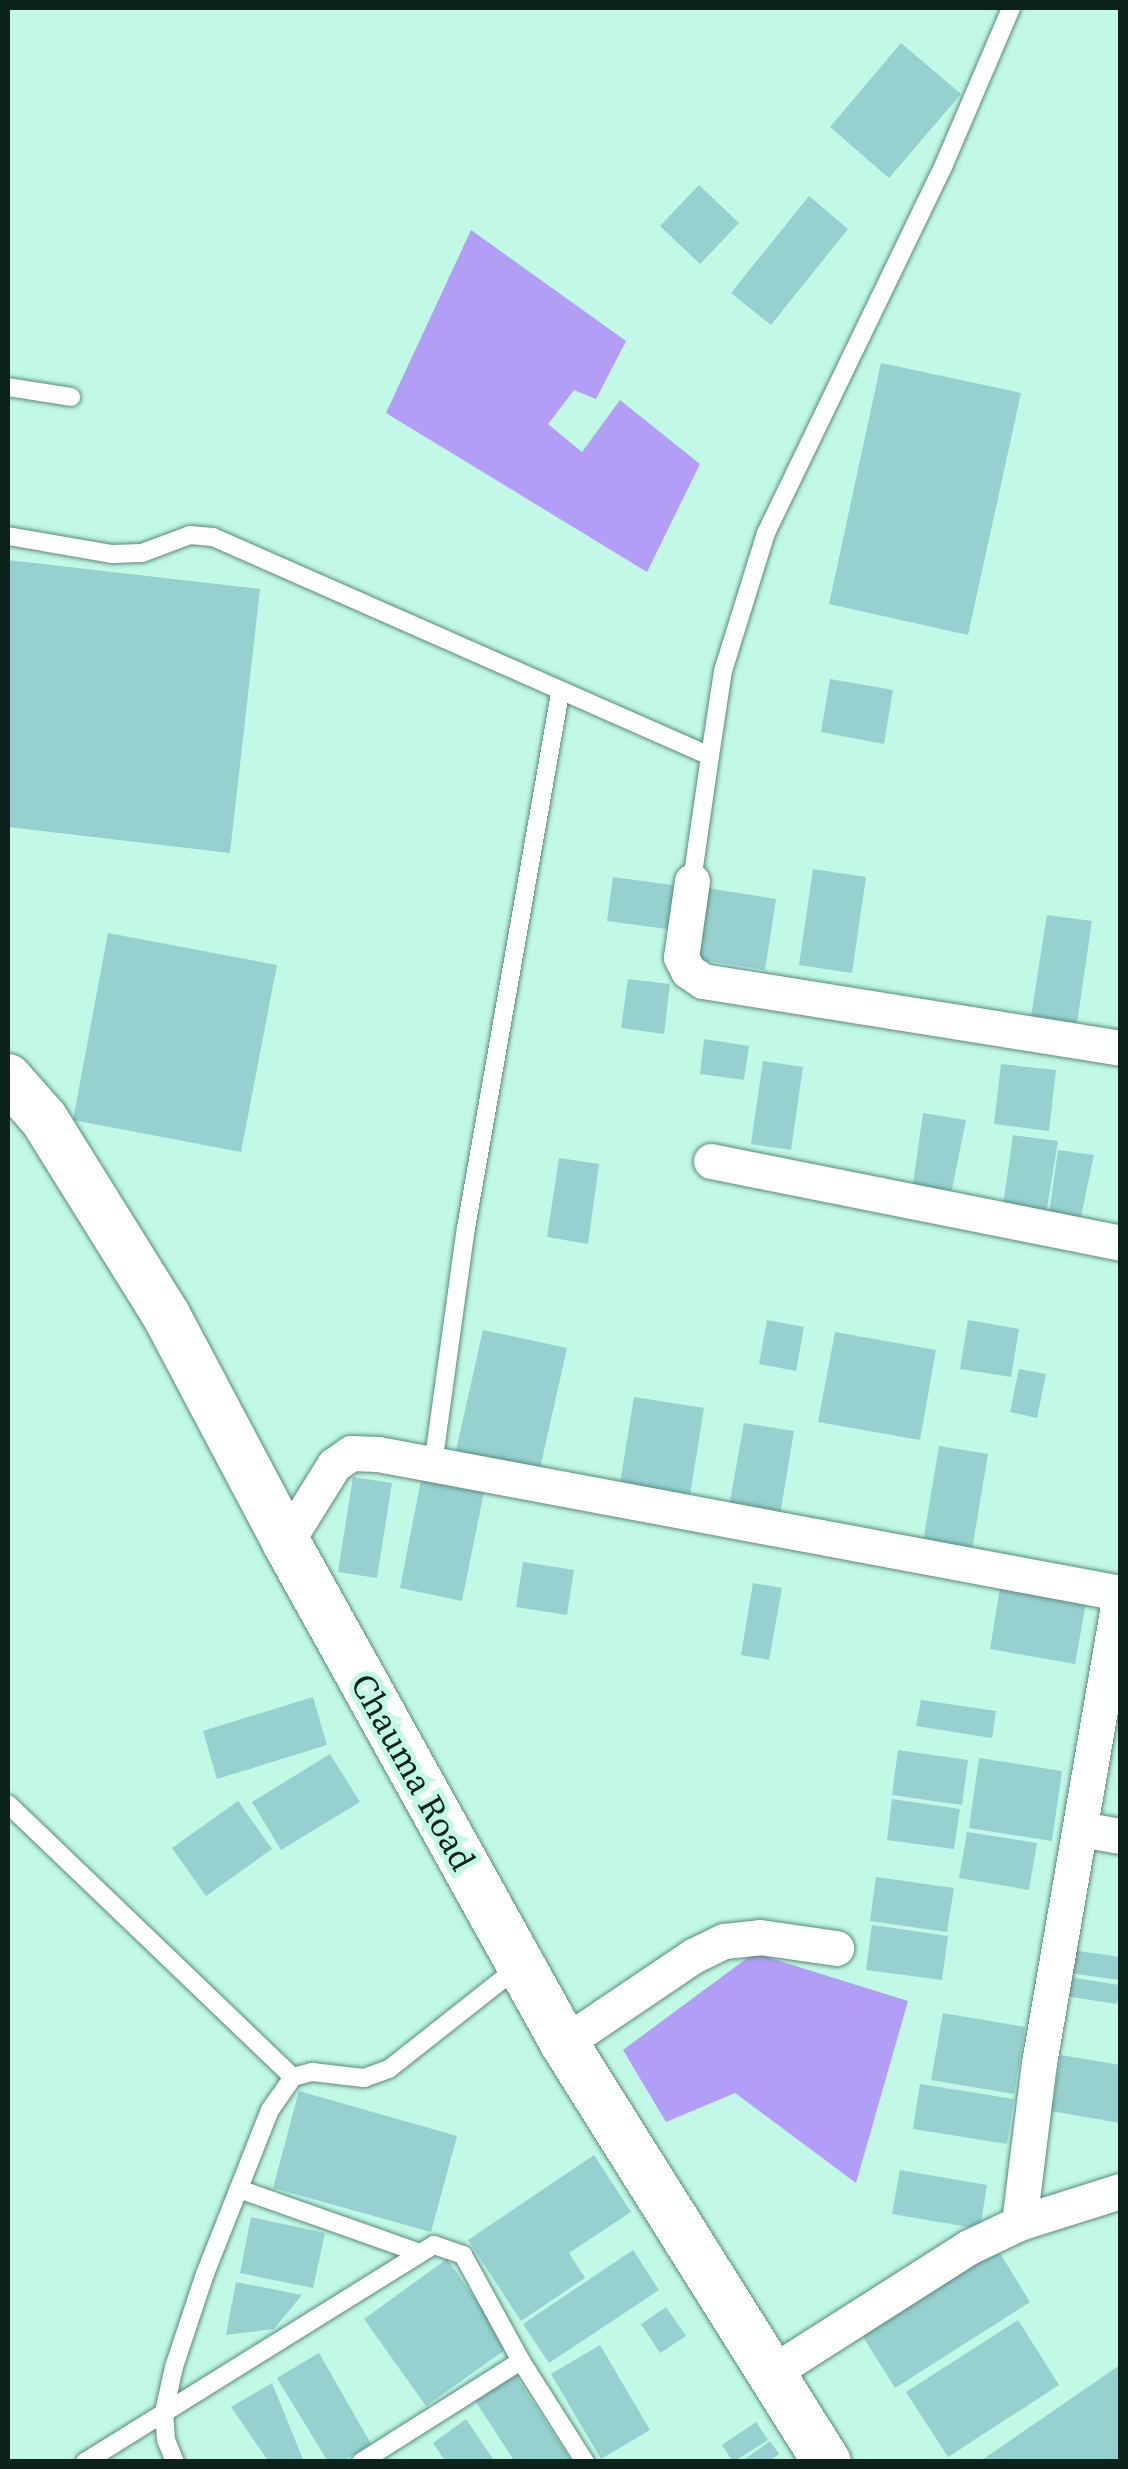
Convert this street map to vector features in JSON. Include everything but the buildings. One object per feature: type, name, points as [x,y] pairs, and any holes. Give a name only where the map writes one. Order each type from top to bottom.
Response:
[{"type":"street","points":[[692,881],[681,957],[688,971],[702,981],[1120,1048]]},
{"type":"street","name":"Chauma Road","points":[[8,1078],[44,1118],[166,1315],[286,1542],[564,2044],[823,2460]]},
{"type":"street","points":[[711,1160],[1120,1243]]},
{"type":"street","points":[[286,1542],[334,1465],[351,1453],[1120,1592],[1039,2063],[1019,2223]]},
{"type":"street","points":[[1080,1829],[1120,1836]]},
{"type":"street","points":[[564,2044],[694,1956],[724,1942],[760,1937],[836,1948]]},
{"type":"street","points":[[771,2373],[970,2246],[1019,2223],[1120,2191]]},
{"type":"lane","points":[[692,881],[723,671],[766,534],[943,167],[1011,8]]},
{"type":"lane","points":[[8,387],[71,397]]},
{"type":"lane","points":[[8,536],[112,554],[142,553],[190,535],[214,536],[710,756]]},
{"type":"lane","points":[[433,1465],[466,1228],[560,692]]},
{"type":"lane","points":[[8,1804],[293,2077]]},
{"type":"lane","points":[[175,2462],[166,2440],[164,2412],[174,2366],[270,2110],[293,2077],[312,2072],[364,2078],[389,2070],[520,1965]]},
{"type":"lane","points":[[239,2189],[420,2253]]},
{"type":"lane","points":[[84,2462],[434,2245],[463,2255],[520,2361],[585,2462]]},
{"type":"lane","points":[[360,2462],[520,2361]]},
{"type":"shaded area","points":[[471,230],[626,341],[596,399],[574,390],[548,424],[582,452],[620,400],[700,464],[647,572],[386,413]]},
{"type":"shaded area","points":[[754,1953],[908,2001],[856,2183],[735,2093],[666,2122],[623,2050]]}]
